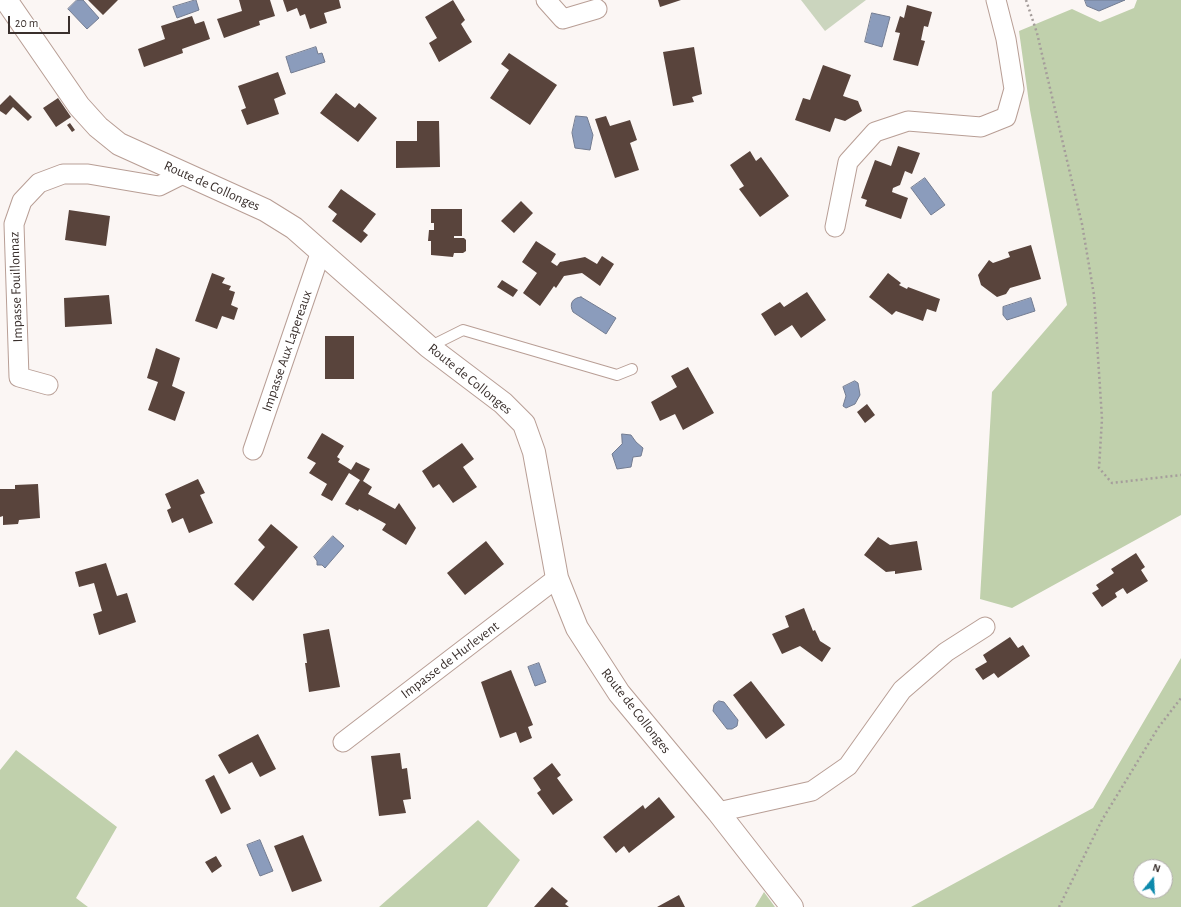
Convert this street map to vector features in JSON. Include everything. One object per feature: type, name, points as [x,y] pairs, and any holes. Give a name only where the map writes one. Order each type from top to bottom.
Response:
[{"type":"main road","name":"Route de Collonges","points":[[13,4],[79,106],[98,127],[119,144],[265,210],[294,228],[429,347],[503,403],[524,424],[534,452],[557,578],[577,628],[619,693],[718,812],[792,907]]},
{"type":"street","points":[[546,0],[563,19],[597,9]]},
{"type":"street","points":[[835,227],[848,162],[875,132],[908,121],[981,127],[1006,117],[1014,89],[1006,38],[996,0]]},
{"type":"street","name":"Impasse Fouillonnaz","points":[[48,385],[19,377],[14,224],[22,201],[39,183],[63,174],[88,174],[159,186],[185,173]]},
{"type":"street","name":"Impasse Aux Lapereaux","points":[[253,450],[321,252]]},
{"type":"street","name":"Impasse de Hurlevent","points":[[343,742],[557,578]]},
{"type":"street","points":[[718,812],[812,790],[848,766],[902,690],[946,652],[985,627]]},
{"type":"lane","points":[[429,347],[463,330],[617,375],[632,369]]},
{"type":"path","points":[[1026,0],[1037,33],[1082,224],[1094,295],[1102,419],[1099,468],[1112,484],[1181,475]]},
{"type":"path","points":[[1059,907],[1102,820],[1158,728],[1181,698]]},
{"type":"green space","points":[[801,0],[866,0],[825,31]]},
{"type":"green space","points":[[1137,0],[1181,0],[1181,515],[1012,608],[980,599],[992,392],[1067,305],[1030,110],[1019,31],[1072,9],[1100,22],[1134,8]]},
{"type":"green space","points":[[1181,658],[1181,907],[911,907],[1093,808]]},
{"type":"green space","points":[[16,750],[117,827],[76,898],[88,907],[0,907],[0,770]]},
{"type":"green space","points":[[478,820],[520,860],[487,907],[379,907]]},
{"type":"green space","points":[[764,892],[775,907],[755,907]]},
{"type":"water","points":[[77,0],[83,0],[99,18],[87,29],[68,9]]},
{"type":"water","points":[[196,0],[199,10],[177,18],[173,7]]},
{"type":"water","points":[[1085,0],[1125,0],[1099,11],[1087,6]]},
{"type":"water","points":[[872,13],[890,17],[882,47],[865,42]]},
{"type":"water","points":[[316,47],[318,54],[322,53],[325,62],[291,73],[286,57]]},
{"type":"water","points":[[576,116],[587,117],[593,135],[590,150],[575,148],[572,133]]},
{"type":"water","points":[[925,178],[945,205],[931,215],[911,188]]},
{"type":"water","points":[[581,297],[616,318],[606,334],[573,312],[571,304],[573,300]]},
{"type":"water","points":[[1031,298],[1035,311],[1007,320],[1003,315],[1003,307]]},
{"type":"water","points":[[855,381],[858,383],[860,395],[855,404],[846,408],[843,406],[846,396],[843,387]]},
{"type":"water","points":[[622,434],[631,435],[643,448],[641,456],[633,457],[631,467],[617,469],[612,454],[622,444]]},
{"type":"water","points":[[333,536],[344,546],[325,568],[322,565],[317,565],[317,561],[314,557]]},
{"type":"water","points":[[539,663],[546,682],[535,686],[528,667]]},
{"type":"water","points":[[719,701],[724,702],[738,720],[737,726],[732,729],[727,729],[713,711],[714,705]]},
{"type":"water","points":[[260,840],[273,871],[260,876],[247,845]]},
{"type":"building","points":[[88,0],[118,0],[103,15]]},
{"type":"building","points":[[239,0],[270,0],[275,16],[259,21],[260,25],[224,38],[217,19],[242,11]]},
{"type":"building","points":[[283,0],[339,0],[341,8],[324,13],[327,23],[310,29],[305,14],[300,16],[297,8],[287,12]]},
{"type":"building","points":[[453,0],[465,20],[461,24],[472,42],[439,62],[429,43],[437,38],[425,17]]},
{"type":"building","points":[[658,0],[681,0],[660,7]]},
{"type":"building","points":[[907,5],[932,12],[928,27],[924,26],[921,40],[925,41],[918,66],[893,60],[900,33],[895,32],[900,16],[904,18]]},
{"type":"building","points":[[192,16],[195,24],[204,21],[210,39],[182,49],[183,53],[144,67],[138,49],[165,39],[161,26]]},
{"type":"building","points":[[694,47],[702,94],[692,97],[694,102],[673,106],[663,52]]},
{"type":"building","points":[[509,53],[557,85],[530,125],[490,98],[509,70],[501,64]]},
{"type":"building","points":[[823,65],[851,75],[843,96],[858,101],[862,111],[845,121],[835,118],[830,132],[795,120],[803,98],[810,100]]},
{"type":"building","points":[[278,72],[286,94],[274,99],[279,114],[247,125],[241,110],[246,108],[238,86]]},
{"type":"building","points":[[336,93],[355,108],[359,103],[377,118],[358,142],[320,113]]},
{"type":"building","points":[[10,95],[32,117],[28,121],[13,107],[6,115],[0,111],[0,105]]},
{"type":"building","points":[[58,98],[71,117],[56,127],[43,108]]},
{"type":"building","points":[[606,116],[610,126],[630,120],[637,140],[630,143],[639,170],[615,178],[595,119]]},
{"type":"building","points":[[417,121],[439,121],[440,167],[396,168],[396,141],[417,141]]},
{"type":"building","points":[[70,123],[75,130],[72,132],[67,125]]},
{"type":"building","points":[[898,146],[920,153],[912,174],[905,171],[900,185],[893,188],[892,192],[908,198],[901,219],[865,206],[867,200],[861,198],[875,160],[891,166]]},
{"type":"building","points":[[750,151],[756,161],[761,157],[789,196],[760,217],[739,189],[744,186],[730,165]]},
{"type":"building","points":[[341,189],[376,214],[363,231],[368,235],[361,243],[332,221],[337,214],[328,207]]},
{"type":"building","points":[[521,201],[533,213],[514,233],[501,221]]},
{"type":"building","points":[[431,209],[462,209],[462,236],[454,236],[454,238],[464,238],[466,240],[466,251],[463,253],[454,253],[453,257],[431,255],[431,241],[428,241],[429,230],[434,230],[434,223],[431,223]]},
{"type":"building","points":[[69,210],[110,216],[106,246],[65,240]]},
{"type":"building","points":[[536,241],[556,254],[551,262],[557,266],[560,262],[585,257],[597,264],[602,256],[614,264],[600,286],[582,273],[564,276],[556,288],[554,286],[540,306],[523,293],[537,273],[522,262]]},
{"type":"building","points":[[1031,245],[1041,279],[1010,288],[1006,294],[997,297],[981,285],[978,275],[989,260],[993,263],[1010,257],[1008,252]]},
{"type":"building","points":[[212,273],[225,278],[222,283],[231,286],[229,290],[235,292],[231,305],[238,308],[234,320],[222,316],[217,329],[195,321]]},
{"type":"building","points":[[888,273],[901,283],[899,285],[907,289],[908,287],[940,299],[936,312],[927,309],[923,321],[896,311],[892,315],[869,297]]},
{"type":"building","points":[[502,280],[518,290],[513,297],[497,287]]},
{"type":"building","points":[[807,292],[826,320],[801,338],[792,325],[775,336],[761,314],[780,302],[784,307]]},
{"type":"building","points":[[109,295],[112,324],[65,327],[64,298]]},
{"type":"building","points":[[325,336],[354,336],[354,379],[325,379]]},
{"type":"building","points":[[156,348],[180,358],[172,386],[185,392],[175,421],[148,410],[158,382],[147,378]]},
{"type":"building","points":[[688,367],[714,413],[683,430],[675,414],[660,421],[651,402],[677,387],[671,376]]},
{"type":"building","points":[[867,404],[875,415],[865,423],[857,412]]},
{"type":"building","points":[[322,433],[344,446],[337,457],[340,459],[338,462],[351,470],[356,462],[370,469],[363,481],[372,487],[368,494],[395,509],[399,503],[416,528],[406,545],[382,530],[386,524],[359,509],[358,511],[345,504],[360,480],[349,473],[332,501],[321,495],[327,484],[309,473],[316,463],[307,458]]},
{"type":"building","points":[[462,443],[474,459],[463,467],[477,487],[453,503],[439,484],[433,488],[422,471]]},
{"type":"building","points":[[198,479],[205,493],[200,495],[213,523],[189,533],[183,518],[172,523],[167,510],[171,508],[165,494]]},
{"type":"building","points":[[38,484],[40,518],[19,520],[18,524],[3,525],[3,516],[0,517],[0,489],[15,489],[15,485]]},
{"type":"building","points":[[271,524],[298,547],[253,601],[234,584],[265,547],[258,540]]},
{"type":"building","points":[[878,537],[890,545],[917,541],[922,570],[895,574],[895,571],[886,572],[864,555]]},
{"type":"building","points":[[486,541],[504,564],[465,595],[447,573]]},
{"type":"building","points":[[1136,553],[1145,567],[1141,570],[1148,581],[1127,594],[1123,588],[1115,593],[1117,597],[1102,607],[1092,593],[1099,589],[1096,585],[1114,573],[1111,569]]},
{"type":"building","points":[[106,563],[117,596],[127,593],[136,622],[99,635],[93,614],[102,611],[94,583],[79,587],[75,572]]},
{"type":"building","points":[[804,608],[813,631],[815,630],[820,641],[831,648],[822,662],[800,646],[782,654],[772,634],[789,627],[785,616]]},
{"type":"building","points":[[329,629],[340,687],[309,692],[303,634]]},
{"type":"building","points":[[1010,637],[1018,648],[1023,645],[1030,656],[998,678],[994,673],[983,680],[975,669],[987,662],[983,655]]},
{"type":"building","points":[[511,670],[533,725],[528,727],[532,738],[520,743],[516,732],[500,738],[481,682]]},
{"type":"building","points":[[751,681],[785,725],[766,739],[733,695]]},
{"type":"building","points":[[258,734],[276,769],[260,777],[252,762],[229,774],[218,755]]},
{"type":"building","points":[[400,753],[402,769],[407,768],[411,799],[403,800],[406,813],[379,816],[371,756]]},
{"type":"building","points":[[552,763],[561,775],[557,778],[573,800],[553,815],[537,793],[541,790],[533,778]]},
{"type":"building","points":[[214,775],[231,809],[221,814],[205,780]]},
{"type":"building","points":[[659,797],[675,817],[629,853],[624,846],[616,853],[603,837],[643,805],[645,809]]},
{"type":"building","points":[[303,835],[322,881],[292,892],[274,846]]},
{"type":"building","points":[[216,856],[222,866],[212,873],[205,862]]},
{"type":"building","points":[[552,887],[568,901],[565,904],[569,907],[534,907]]},
{"type":"building","points":[[679,895],[685,907],[657,907]]}]
